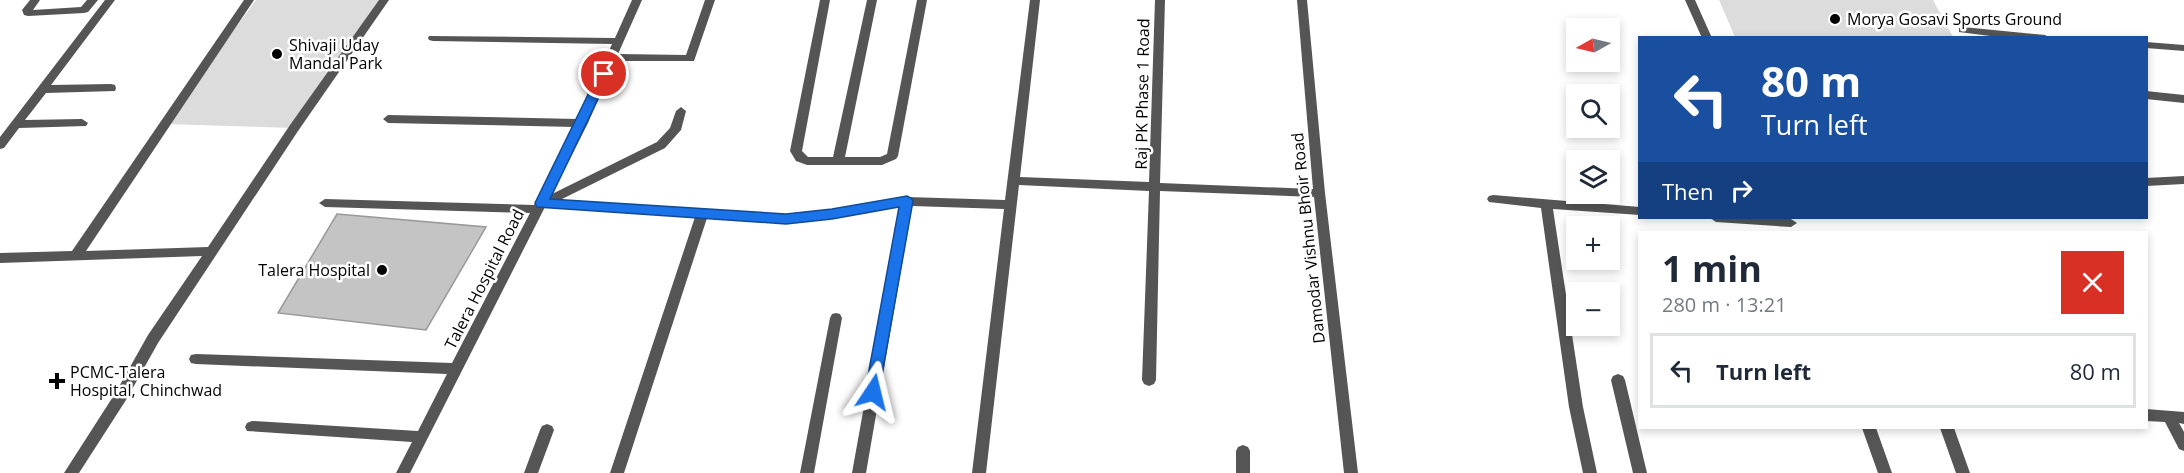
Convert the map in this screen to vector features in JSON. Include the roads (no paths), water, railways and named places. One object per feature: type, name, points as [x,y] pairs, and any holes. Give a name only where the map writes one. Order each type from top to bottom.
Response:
[{"type":"street","points":[[35,0],[27,10],[28,13],[84,10],[93,0]]},
{"type":"street","points":[[0,145],[110,0]]},
{"type":"street","points":[[76,255],[249,0]]},
{"type":"street","points":[[72,473],[121,396],[153,339],[294,128],[384,0]]},
{"type":"street","name":"Talera Hospital Road","points":[[404,473],[582,123],[637,0]]},
{"type":"street","points":[[612,57],[690,60],[710,0]]},
{"type":"street","points":[[825,0],[796,151],[802,160],[882,161],[892,156],[922,0]]},
{"type":"street","points":[[838,161],[872,0]]},
{"type":"street","points":[[979,473],[1035,0]]},
{"type":"street","name":"Raj PK Phase 1 Road","points":[[1149,380],[1160,0]]},
{"type":"street","name":"Damodar Vishnu Bhoir Road","points":[[1302,0],[1319,193],[1351,473]]},
{"type":"street","points":[[1690,0],[1706,36]]},
{"type":"street","points":[[1963,30],[2024,36]]},
{"type":"street","points":[[434,38],[619,41]]},
{"type":"street","points":[[2148,45],[2184,48]]},
{"type":"street","points":[[43,89],[111,88]]},
{"type":"street","points":[[2148,95],[2184,99]]},
{"type":"street","points":[[540,206],[661,145],[675,130],[681,111]]},
{"type":"street","points":[[388,119],[582,123]]},
{"type":"street","points":[[0,129],[82,123]]},
{"type":"street","points":[[2148,182],[2184,180]]},
{"type":"street","points":[[1013,182],[1319,193]]},
{"type":"street","points":[[1493,199],[1638,212]]},
{"type":"street","points":[[325,203],[540,206],[806,218],[907,201],[1010,205]]},
{"type":"street","points":[[859,473],[907,201]]},
{"type":"street","points":[[1546,204],[1576,407],[1590,473]]},
{"type":"street","points":[[617,473],[702,214]]},
{"type":"street","points":[[1728,219],[1791,224]]},
{"type":"street","points":[[0,258],[213,251]]},
{"type":"street","points":[[807,473],[836,318]]},
{"type":"street","points":[[196,359],[456,369]]},
{"type":"street","points":[[1618,380],[1640,473]]},
{"type":"street","points":[[2148,415],[2184,418]]},
{"type":"street","points":[[2169,417],[2184,445]]},
{"type":"street","points":[[252,427],[421,437]]},
{"type":"street","points":[[1869,429],[1885,473]]},
{"type":"street","points":[[1947,429],[1963,473]]},
{"type":"street","points":[[531,473],[547,430]]},
{"type":"street","points":[[1243,451],[1243,473]]},
{"type":"place","name":"Morya Gosavi Sports Ground","points":[[1835,19]]},
{"type":"place","name":"Shivaji Uday Mandal Park","points":[[277,54]]},
{"type":"place","name":"Talera Hospital","points":[[382,270]]},
{"type":"place","name":"PCMC-Talera Hospital, Chinchwad","points":[[57,381]]}]
